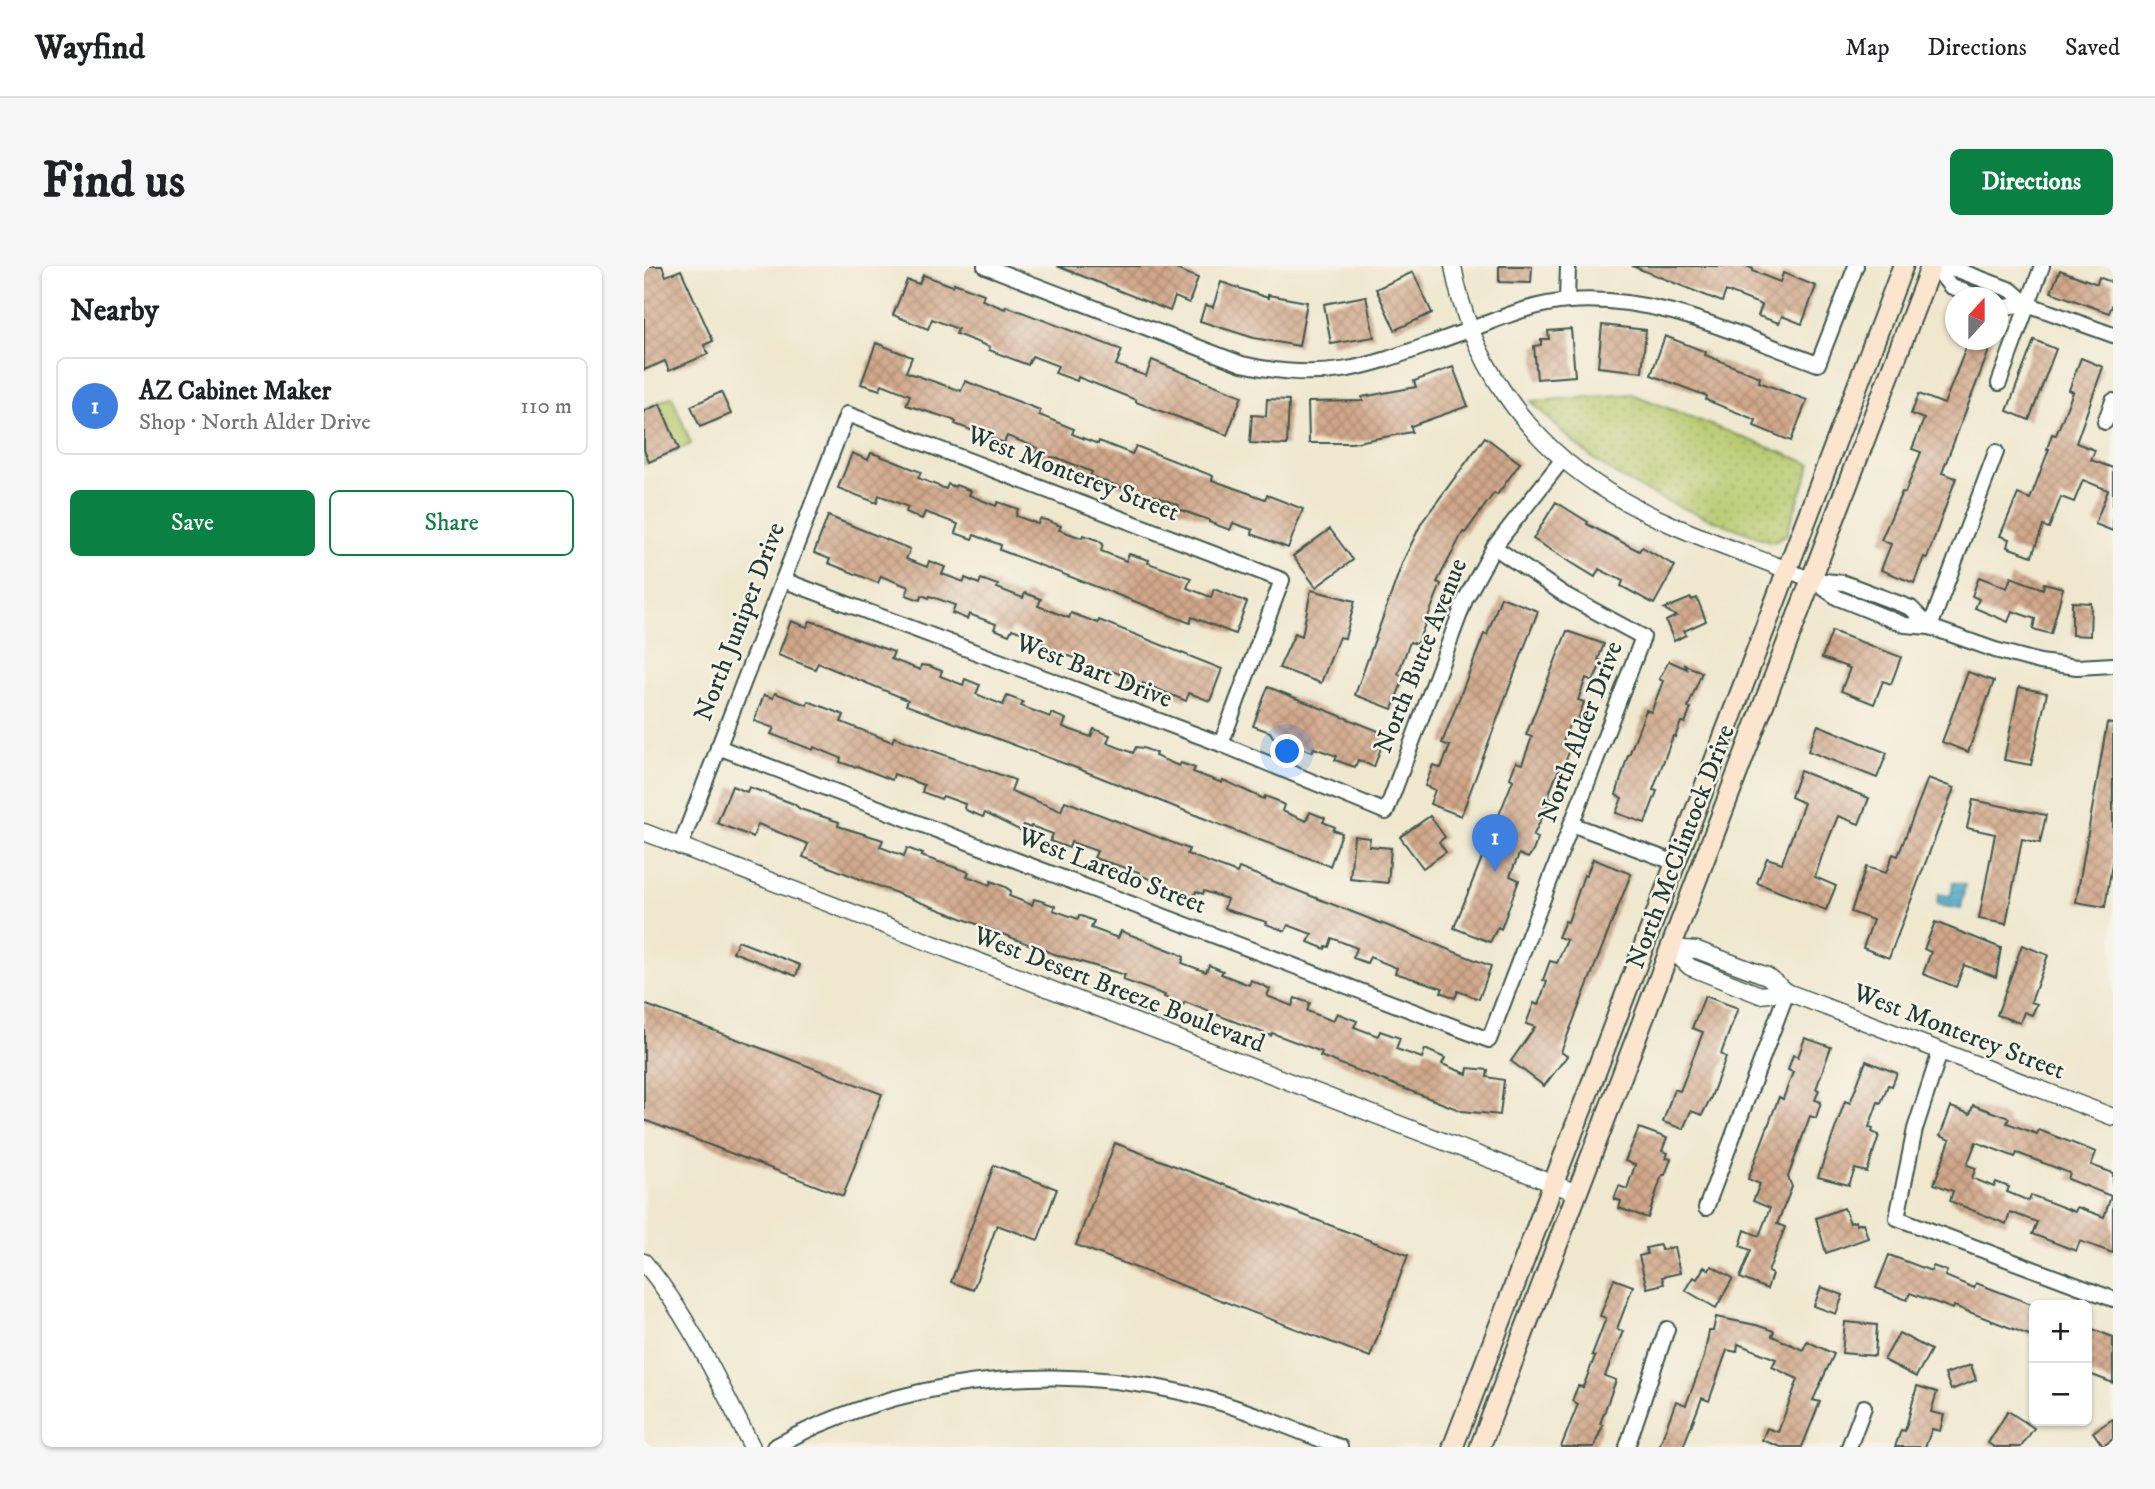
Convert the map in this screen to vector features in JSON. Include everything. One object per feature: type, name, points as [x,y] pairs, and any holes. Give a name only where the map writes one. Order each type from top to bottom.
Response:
[{"type":"main road","name":"North McClintock Drive","points":[[1453,1447],[1903,266]]},
{"type":"main road","name":"North McClintock Drive","points":[[1480,1447],[1933,269]]},
{"type":"street","points":[[985,266],[1211,354],[1267,370],[1331,373],[1396,358],[1523,309],[1567,301],[1599,299],[1629,301],[1659,308],[1818,364],[1856,266]]},
{"type":"street","points":[[1453,266],[1470,329],[1489,370],[1508,401],[1538,436],[1563,459],[1607,491],[1696,535],[1812,580],[1844,583],[1911,608],[1930,627],[1995,650],[2040,662],[2077,667],[2113,665]]},
{"type":"street","points":[[1567,301],[1568,266]]},
{"type":"street","points":[[1999,383],[2042,266]]},
{"type":"street","points":[[1933,269],[1955,269],[2011,290],[2028,304],[2113,335]]},
{"type":"street","points":[[1933,269],[1955,287]]},
{"type":"street","points":[[2008,307],[2028,304]]},
{"type":"street","points":[[2105,422],[2113,401]]},
{"type":"street","name":"West Monterey Street","points":[[847,414],[1282,580],[1221,744]]},
{"type":"street","name":"North Juniper Drive","points":[[680,847],[847,414]]},
{"type":"street","points":[[1930,627],[1996,452]]},
{"type":"street","name":"North Butte Avenue","points":[[1386,811],[1465,600],[1494,547],[1563,459]]},
{"type":"street","name":"North Alder Drive","points":[[1489,1040],[1643,636],[1565,595],[1494,547]]},
{"type":"street","name":"West Bart Drive","points":[[783,580],[1221,744],[1386,811]]},
{"type":"street","name":"West Laredo Street","points":[[718,747],[1489,1040]]},
{"type":"street","points":[[1572,824],[1676,863]]},
{"type":"street","name":"West Desert Breeze Boulevard","points":[[644,832],[1577,1193]]},
{"type":"street","name":"West Monterey Street","points":[[1670,948],[1697,950],[1767,976],[1787,992],[2113,1118]]},
{"type":"street","points":[[1706,1208],[1787,992]]},
{"type":"street","points":[[1940,1052],[1919,1112],[1897,1218],[2113,1299]]},
{"type":"street","points":[[644,1262],[675,1301],[693,1331],[752,1447]]},
{"type":"street","points":[[1627,1447],[1667,1329]]},
{"type":"street","points":[[774,1447],[837,1417],[894,1399],[978,1382],[1058,1377],[1121,1381],[1181,1392],[1251,1412],[1340,1447]]},
{"type":"street","points":[[1849,1447],[1864,1407]]},
{"type":"green space","points":[[1632,394],[1811,464],[1786,535],[1772,542],[1640,488],[1585,452],[1531,401]]},
{"type":"green space","points":[[672,396],[691,444],[644,465],[644,409]]},
{"type":"water","points":[[1953,882],[1965,885],[1961,909],[1937,905],[1938,894],[1951,896]]},
{"type":"building","points":[[644,266],[662,266],[666,276],[681,270],[713,341],[704,345],[708,354],[669,371],[665,361],[644,370]]},
{"type":"building","points":[[1057,266],[1169,266],[1198,278],[1189,303],[1175,297],[1170,311]]},
{"type":"building","points":[[1499,266],[1532,266],[1531,283],[1499,282]]},
{"type":"building","points":[[1632,266],[1747,266],[1753,269],[1752,271],[1780,282],[1783,273],[1816,286],[1802,324],[1782,316],[1779,323],[1758,316],[1762,305],[1726,291],[1722,302]]},
{"type":"building","points":[[2060,270],[2097,284],[2099,277],[2113,283],[2113,303],[2109,313],[2051,292]]},
{"type":"building","points":[[1413,272],[1432,313],[1395,330],[1376,289]]},
{"type":"building","points":[[923,275],[984,294],[982,300],[1005,309],[1006,306],[1122,350],[1116,365],[1146,376],[1152,360],[1242,396],[1227,435],[1136,402],[1078,377],[1077,381],[1055,373],[1058,366],[1032,356],[1028,365],[989,350],[990,347],[956,334],[958,329],[932,319],[928,329],[893,315],[907,280],[919,284]]},
{"type":"building","points":[[1221,282],[1268,298],[1268,295],[1307,302],[1299,346],[1254,338],[1200,321],[1205,305],[1213,307]]},
{"type":"building","points":[[1366,296],[1374,337],[1331,344],[1324,304]]},
{"type":"building","points":[[1602,325],[1646,330],[1642,372],[1598,367]]},
{"type":"building","points":[[1571,329],[1575,376],[1537,379],[1534,346],[1541,345],[1541,339],[1549,339],[1548,331]]},
{"type":"building","points":[[1665,336],[1760,377],[1759,382],[1807,400],[1791,441],[1754,426],[1756,420],[1706,400],[1707,396],[1651,375]]},
{"type":"building","points":[[2034,340],[2056,349],[2029,420],[2007,411]]},
{"type":"building","points":[[876,343],[912,357],[906,372],[961,391],[965,381],[1040,410],[1039,415],[1074,429],[1072,434],[1098,444],[1099,441],[1132,454],[1136,446],[1213,476],[1212,480],[1265,499],[1267,495],[1303,509],[1288,548],[1252,534],[1253,530],[1233,523],[1230,530],[1178,509],[1179,505],[1090,476],[1092,472],[1058,458],[1051,457],[1049,463],[1034,457],[1038,448],[1007,436],[1004,443],[955,424],[951,419],[906,405],[910,395],[882,384],[880,390],[861,384]]},
{"type":"building","points":[[1965,350],[1989,350],[1942,473],[1956,478],[1927,558],[1924,557],[1914,583],[1881,570],[1891,544],[1881,540],[1902,492],[1905,493],[1921,452],[1912,449],[1924,419],[1911,414],[1919,394],[1944,404]]},
{"type":"building","points":[[2081,358],[2103,367],[2076,443],[2095,450],[2091,460],[2113,468],[2113,531],[2095,524],[2108,490],[2083,480],[2074,502],[2061,497],[2049,528],[2043,526],[2032,556],[2007,547],[2009,539],[2000,536],[2018,494],[2030,499],[2052,434],[2056,435],[2073,392],[2069,390]]},
{"type":"building","points":[[1453,367],[1468,406],[1411,426],[1412,432],[1352,443],[1309,443],[1308,402],[1363,401],[1362,397],[1416,387],[1414,381]]},
{"type":"building","points":[[721,392],[731,414],[700,427],[691,406]]},
{"type":"building","points":[[1267,399],[1289,400],[1287,445],[1250,443],[1252,415],[1266,416]]},
{"type":"building","points":[[660,404],[679,449],[649,462],[644,450],[644,411]]},
{"type":"building","points":[[1485,437],[1520,463],[1497,495],[1494,493],[1465,533],[1463,532],[1437,582],[1441,584],[1417,644],[1410,642],[1398,674],[1404,677],[1392,709],[1355,695],[1403,561],[1422,522]]},
{"type":"building","points":[[852,453],[868,460],[871,453],[878,455],[921,472],[918,478],[946,489],[948,484],[955,487],[956,485],[971,491],[969,495],[996,506],[998,502],[1018,509],[1016,516],[1038,524],[1040,519],[1046,520],[1061,526],[1059,530],[1097,540],[1103,544],[1101,551],[1126,561],[1129,554],[1149,560],[1148,563],[1191,578],[1187,588],[1211,597],[1214,589],[1247,602],[1235,634],[1192,617],[1190,623],[1000,550],[1001,545],[974,535],[972,539],[955,533],[958,524],[925,512],[922,519],[906,512],[908,507],[879,495],[877,503],[838,488]]},
{"type":"building","points":[[1556,502],[1588,522],[1587,524],[1639,551],[1642,547],[1675,566],[1654,604],[1621,586],[1623,581],[1599,569],[1595,577],[1533,539]]},
{"type":"building","points":[[828,516],[910,549],[906,559],[927,567],[929,561],[945,567],[942,574],[964,582],[965,578],[979,584],[981,579],[1023,598],[1025,593],[1041,599],[1038,606],[1069,618],[1071,613],[1098,623],[1099,620],[1222,669],[1210,701],[1189,693],[1186,701],[1143,683],[1142,686],[1127,681],[1128,677],[1104,668],[1103,672],[1089,667],[1083,661],[1041,648],[1044,640],[1012,629],[1009,635],[994,629],[996,624],[969,614],[967,619],[952,613],[955,605],[930,596],[929,598],[922,595],[920,600],[906,595],[909,587],[881,576],[878,583],[828,563],[830,559],[814,553]]},
{"type":"building","points":[[1330,529],[1353,560],[1316,587],[1293,556]]},
{"type":"building","points":[[1979,577],[2007,588],[2011,577],[2043,589],[2044,583],[2063,588],[2051,634],[2033,629],[2035,619],[2012,611],[2008,622],[1975,608],[1979,599],[1972,596]]},
{"type":"building","points":[[1311,590],[1355,601],[1345,638],[1339,637],[1321,683],[1279,668],[1295,633],[1302,636]]},
{"type":"building","points":[[1501,597],[1538,611],[1461,816],[1430,804],[1435,790],[1425,786],[1433,765],[1441,768],[1450,746],[1442,743]]},
{"type":"building","points":[[1697,598],[1706,621],[1684,631],[1686,635],[1674,641],[1666,621],[1676,616],[1664,609]]},
{"type":"building","points":[[2072,602],[2091,603],[2090,636],[2072,635]]},
{"type":"building","points":[[791,621],[807,627],[810,621],[831,627],[894,652],[891,659],[920,670],[921,665],[929,666],[942,671],[940,676],[963,685],[965,679],[980,685],[976,694],[1003,705],[1007,696],[1023,702],[1021,706],[1050,717],[1051,713],[1066,719],[1063,727],[1091,737],[1094,729],[1110,735],[1107,743],[1133,753],[1136,747],[1143,748],[1179,766],[1181,763],[1195,768],[1193,772],[1222,783],[1223,780],[1264,799],[1265,796],[1278,801],[1284,805],[1282,811],[1306,821],[1310,812],[1325,818],[1323,822],[1342,833],[1330,866],[906,705],[908,700],[818,663],[815,669],[778,655]]},
{"type":"building","points":[[1567,631],[1604,644],[1598,660],[1602,662],[1593,681],[1586,678],[1578,700],[1584,702],[1577,722],[1571,720],[1562,744],[1571,747],[1562,770],[1559,769],[1550,791],[1551,799],[1533,836],[1538,838],[1528,858],[1519,854],[1510,876],[1519,880],[1501,929],[1498,927],[1490,942],[1454,928],[1513,780],[1510,778],[1516,762],[1522,764],[1532,737],[1526,735]]},
{"type":"building","points":[[1832,631],[1901,657],[1891,684],[1883,681],[1874,704],[1841,691],[1850,668],[1822,658]]},
{"type":"building","points":[[1669,661],[1702,672],[1688,707],[1691,708],[1685,723],[1681,722],[1675,737],[1673,736],[1653,790],[1657,791],[1645,823],[1616,813],[1622,798],[1616,795],[1628,755],[1646,710],[1651,712],[1663,681],[1659,679]]},
{"type":"building","points":[[1968,672],[1994,681],[1968,752],[1942,742]]},
{"type":"building","points":[[1268,687],[1386,734],[1374,767],[1358,760],[1355,767],[1349,765],[1335,760],[1337,756],[1314,748],[1312,752],[1253,726]]},
{"type":"building","points":[[2019,687],[2047,693],[2031,765],[2004,760]]},
{"type":"building","points":[[775,693],[807,705],[808,701],[844,715],[841,722],[892,742],[894,737],[1015,780],[1011,791],[1061,811],[1065,801],[1189,849],[1187,854],[1237,873],[1239,868],[1491,966],[1479,999],[1458,991],[1455,998],[1441,992],[1443,988],[1395,973],[1397,968],[1370,957],[1367,963],[1353,958],[1357,948],[1332,938],[1329,947],[1326,946],[1325,949],[1308,942],[1312,934],[1288,925],[1285,931],[1266,924],[1267,922],[1224,909],[1227,899],[1204,891],[1203,894],[1196,891],[1194,898],[1138,874],[1139,872],[1094,858],[1097,851],[1071,842],[1069,848],[1050,841],[1053,834],[1031,826],[1030,828],[1024,825],[1021,831],[985,813],[983,817],[968,811],[964,808],[965,804],[922,792],[924,785],[894,774],[892,780],[840,762],[841,758],[814,747],[813,750],[771,734],[774,728],[754,721],[764,695],[773,698]]},
{"type":"building","points":[[2107,723],[2113,724],[2113,858],[2105,907],[2076,902]]},
{"type":"building","points":[[1818,725],[1887,753],[1877,778],[1808,751]]},
{"type":"building","points":[[1800,771],[1869,798],[1859,824],[1838,816],[1823,853],[1815,877],[1836,886],[1826,910],[1757,883],[1767,858],[1782,863],[1804,803],[1791,797]]},
{"type":"building","points":[[1928,778],[1954,788],[1889,958],[1863,948],[1873,920],[1851,912],[1866,867],[1886,873],[1893,854],[1898,856]]},
{"type":"building","points":[[732,786],[747,792],[749,787],[839,822],[838,826],[883,840],[880,847],[904,856],[907,848],[923,854],[921,856],[969,872],[967,876],[990,885],[991,881],[1005,887],[1011,891],[1009,896],[1032,905],[1034,899],[1055,906],[1053,910],[1078,919],[1079,915],[1094,921],[1091,928],[1118,938],[1121,931],[1177,953],[1184,957],[1182,963],[1206,972],[1209,965],[1223,971],[1221,974],[1249,985],[1251,980],[1270,989],[1267,996],[1292,1006],[1295,998],[1310,1003],[1307,1011],[1333,1021],[1337,1013],[1357,1021],[1354,1027],[1378,1036],[1380,1031],[1400,1038],[1396,1049],[1422,1058],[1425,1049],[1445,1058],[1442,1064],[1467,1074],[1468,1068],[1488,1070],[1487,1077],[1504,1080],[1500,1115],[1462,1111],[1320,1056],[1322,1052],[1272,1033],[1271,1036],[1185,1002],[1183,1005],[1164,997],[1165,995],[1123,980],[1125,975],[1054,954],[803,857],[808,844],[758,824],[753,837],[717,823]]},
{"type":"building","points":[[1973,800],[2046,815],[2040,843],[2022,839],[2006,924],[1979,919],[1995,834],[1967,828]]},
{"type":"building","points":[[1430,816],[1445,837],[1439,842],[1446,852],[1423,868],[1400,837]]},
{"type":"building","points":[[1354,836],[1370,838],[1369,846],[1391,848],[1388,883],[1350,879]]},
{"type":"building","points":[[1593,859],[1631,874],[1561,1052],[1567,1056],[1544,1086],[1511,1061],[1535,1027],[1526,1024],[1534,1003],[1538,1005],[1547,982],[1543,980],[1550,961],[1557,963],[1567,940],[1558,937],[1565,921],[1568,922],[1584,875],[1586,876]]},
{"type":"building","points":[[1935,922],[2001,948],[1996,977],[1964,965],[1956,987],[1923,974],[1931,952],[1924,949]]},
{"type":"building","points":[[738,941],[800,965],[796,976],[733,952]]},
{"type":"building","points":[[2022,945],[2048,955],[2031,1002],[2037,1004],[2032,1015],[2024,1012],[2020,1023],[1997,1015]]},
{"type":"building","points":[[1705,996],[1738,1008],[1721,1054],[1726,1057],[1711,1097],[1702,1115],[1691,1111],[1683,1129],[1663,1122],[1674,1089],[1680,1091],[1703,1032],[1692,1028]]},
{"type":"building","points":[[644,1004],[882,1094],[843,1196],[644,1120]]},
{"type":"building","points":[[1805,1038],[1831,1047],[1816,1089],[1819,1090],[1815,1100],[1821,1102],[1816,1118],[1810,1116],[1788,1177],[1792,1187],[1777,1224],[1785,1227],[1768,1272],[1772,1274],[1767,1289],[1740,1278],[1751,1250],[1740,1246],[1745,1230],[1759,1236],[1770,1208],[1753,1201],[1760,1184],[1748,1179],[1779,1097],[1783,1099],[1793,1072],[1788,1070],[1793,1055],[1798,1057]]},
{"type":"building","points":[[1866,1061],[1897,1073],[1892,1086],[1888,1085],[1881,1103],[1878,1102],[1869,1127],[1879,1135],[1867,1172],[1855,1169],[1849,1185],[1818,1177],[1845,1101],[1850,1103]]},
{"type":"building","points":[[1973,1105],[2009,1118],[2007,1123],[2037,1134],[2039,1130],[2096,1152],[2091,1165],[2113,1173],[2113,1253],[2080,1241],[2076,1251],[2032,1234],[2037,1222],[2010,1212],[2006,1224],[1950,1201],[1953,1191],[1934,1184],[1950,1140],[1940,1136],[1951,1107],[1970,1114]],"holes":[[[1976,1142],[2015,1157],[2017,1153],[2070,1173],[2068,1179],[2111,1196],[2104,1217],[2077,1207],[2075,1212],[2031,1195],[2029,1201],[2007,1192],[2009,1187],[1996,1182],[1994,1187],[1972,1178],[1976,1168],[1967,1165]]]},
{"type":"building","points":[[1639,1128],[1667,1138],[1662,1151],[1668,1153],[1666,1158],[1671,1159],[1665,1175],[1662,1175],[1648,1218],[1619,1208],[1621,1201],[1614,1199],[1619,1186],[1627,1189],[1635,1165],[1625,1161]]},
{"type":"building","points":[[1115,1143],[1408,1255],[1370,1357],[1076,1245]]},
{"type":"building","points":[[994,1165],[1057,1189],[1038,1240],[997,1225],[973,1290],[951,1282]]},
{"type":"building","points":[[1844,1208],[1850,1223],[1863,1223],[1868,1238],[1826,1253],[1816,1218]]},
{"type":"building","points":[[1660,1245],[1661,1250],[1674,1247],[1680,1273],[1662,1277],[1664,1284],[1647,1288],[1639,1256],[1647,1254],[1646,1248]]},
{"type":"building","points":[[1889,1255],[1931,1271],[1933,1266],[1947,1271],[1945,1276],[1974,1288],[1976,1283],[2029,1303],[2029,1335],[1954,1306],[1953,1309],[1910,1293],[1907,1300],[1876,1288]]},
{"type":"building","points":[[1712,1266],[1733,1278],[1716,1308],[1685,1290],[1693,1277],[1697,1279],[1704,1267],[1709,1270]]},
{"type":"building","points":[[1614,1279],[1633,1286],[1617,1329],[1623,1331],[1605,1376],[1616,1380],[1600,1424],[1603,1425],[1594,1447],[1561,1447],[1578,1404],[1572,1401],[1578,1386],[1583,1387],[1595,1356],[1592,1355],[1606,1318],[1600,1316]]},
{"type":"building","points":[[1821,1287],[1843,1295],[1836,1314],[1814,1306]]},
{"type":"building","points":[[1716,1317],[1774,1331],[1772,1336],[1803,1350],[1807,1341],[1834,1354],[1813,1400],[1820,1402],[1802,1447],[1781,1447],[1762,1440],[1767,1428],[1778,1432],[1798,1379],[1772,1367],[1776,1359],[1738,1344],[1737,1352],[1727,1350],[1709,1401],[1702,1398],[1683,1447],[1659,1447],[1676,1401],[1686,1405],[1704,1357],[1709,1331],[1713,1331]]},
{"type":"building","points":[[1845,1322],[1877,1325],[1875,1356],[1842,1353]]},
{"type":"building","points":[[2092,1329],[2113,1337],[2113,1383],[2092,1375]]},
{"type":"building","points":[[1899,1333],[1931,1350],[1916,1377],[1884,1360]]},
{"type":"building","points":[[1971,1365],[1976,1380],[1951,1390],[1945,1374]]},
{"type":"building","points":[[1917,1386],[1937,1392],[1931,1412],[1944,1415],[1940,1431],[1932,1429],[1925,1447],[1895,1447],[1901,1430],[1905,1431]]},
{"type":"building","points":[[2008,1411],[2034,1428],[2021,1447],[1994,1447],[1988,1443]]},
{"type":"building","points":[[2113,1419],[2113,1439],[2103,1446],[2093,1432]]},
{"type":"place","name":"AZ Cabinet Maker","points":[[1495,872]]}]
